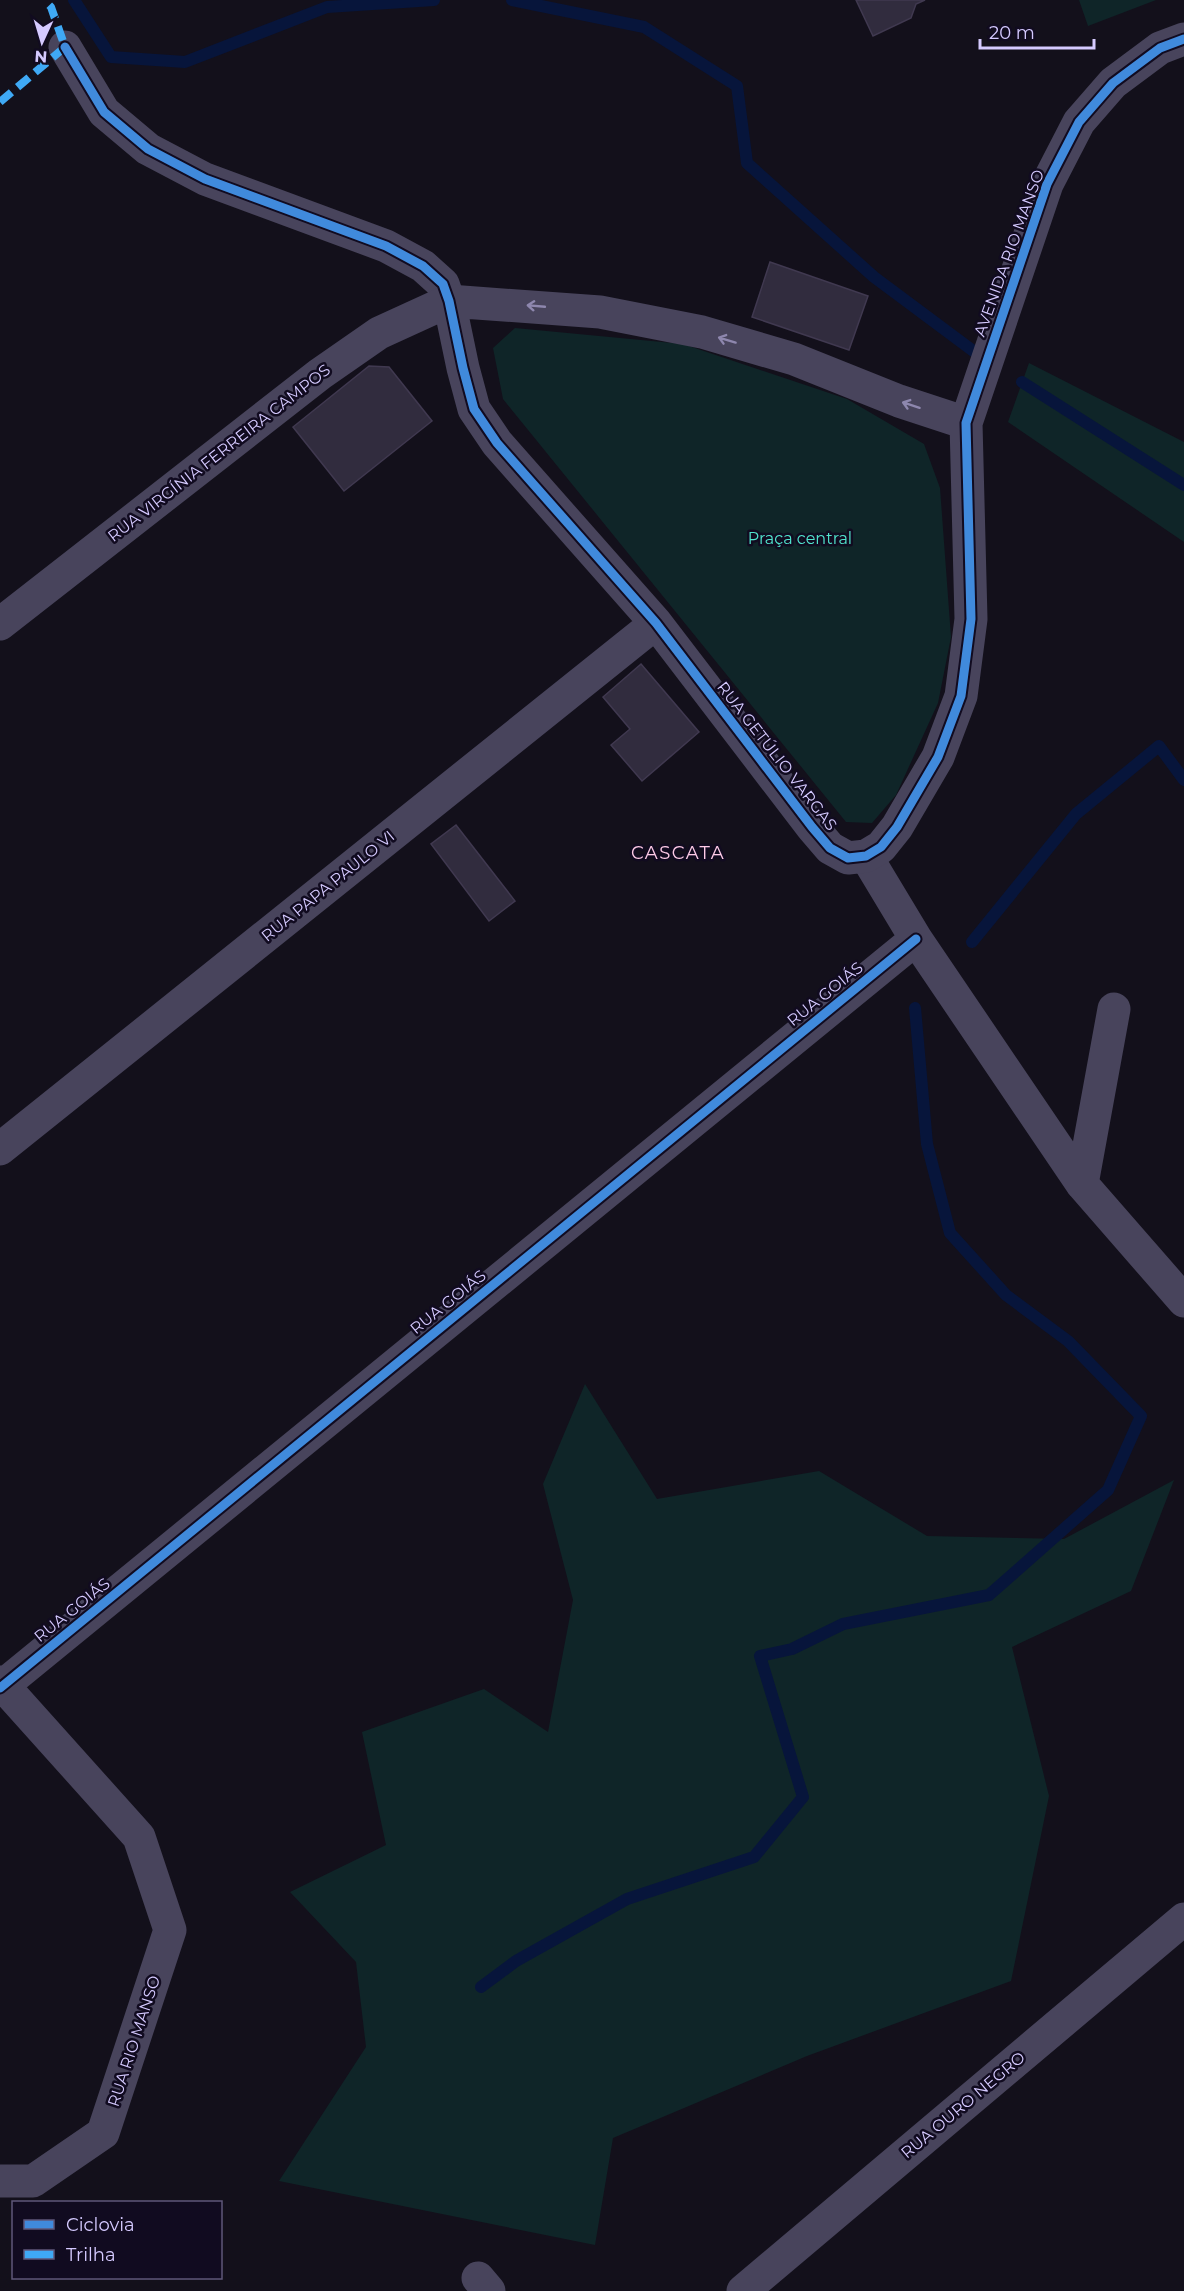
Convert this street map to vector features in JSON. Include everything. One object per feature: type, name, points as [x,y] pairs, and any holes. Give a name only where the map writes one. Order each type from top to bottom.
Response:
[{"type":"street","name":"AVENIDA RIO MANSO","points":[[966,423],[1047,184],[1079,122],[1113,83],[1160,48],[1184,39]]},
{"type":"street","points":[[65,47],[104,112],[148,149],[205,179],[386,246],[423,266],[443,284],[449,301]]},
{"type":"street","name":"RUA VIRGÍNIA FERREIRA CAMPOS","points":[[0,624],[320,374],[379,333],[449,301],[600,312],[702,332],[794,359],[898,401],[966,423]]},
{"type":"street","name":"RUA GETÚLIO VARGAS","points":[[449,301],[474,409],[497,443],[656,622],[830,848],[848,858],[866,856]]},
{"type":"street","points":[[966,423],[971,619],[961,696],[938,757],[897,827],[881,847],[866,856],[916,939],[1082,1184],[1184,1301]]},
{"type":"street","name":"RUA PAPA PAULO VI","points":[[0,1149],[656,622]]},
{"type":"street","name":"RUA GOIÁS","points":[[1,1686],[916,939]]},
{"type":"street","points":[[1082,1184],[1114,1009]]},
{"type":"street","name":"RUA RIO MANSO","points":[[0,2181],[33,2181],[103,2133],[170,1930],[139,1837],[1,1686]]},
{"type":"street","name":"RUA OURO NEGRO","points":[[743,2291],[1184,1919]]},
{"type":"green space","points":[[1079,0],[1156,0],[1088,26]]},
{"type":"green space","name":"Praça central","points":[[515,328],[683,344],[847,399],[924,444],[940,488],[951,637],[938,703],[896,795],[872,823],[846,822],[503,399],[493,348]]},
{"type":"green space","points":[[1029,363],[1184,442],[1184,542],[1008,422]]},
{"type":"green space","points":[[585,1384],[657,1499],[819,1471],[927,1536],[1064,1539],[1174,1480],[1131,1591],[1012,1647],[1049,1796],[1011,1981],[807,2056],[613,2138],[595,2245],[279,2181],[366,2047],[356,1962],[290,1892],[386,1845],[362,1732],[484,1689],[548,1732],[573,1600],[543,1484]]},
{"type":"building","points":[[856,0],[925,0],[916,4],[911,18],[873,36]]},
{"type":"building","points":[[770,262],[868,296],[849,350],[752,317]]},
{"type":"building","points":[[369,366],[389,367],[432,421],[344,491],[293,427]]},
{"type":"building","points":[[641,664],[699,732],[642,781],[611,745],[630,729],[603,697]]},
{"type":"building","points":[[456,825],[515,901],[489,921],[431,844]]},
{"type":"waterway","points":[[74,0],[111,57],[185,62],[327,7],[434,0]]},
{"type":"waterway","points":[[512,0],[644,27],[737,86],[747,163],[874,277],[976,353]]},
{"type":"waterway","points":[[1022,382],[1184,485]]},
{"type":"waterway","points":[[972,942],[1076,814],[1159,746],[1184,780]]},
{"type":"waterway","points":[[481,1987],[516,1961],[627,1899],[754,1857],[803,1797],[760,1656],[792,1649],[843,1624],[989,1595],[1108,1490],[1141,1416],[1068,1341],[1006,1295],[950,1233],[927,1144],[915,1008]]},
{"type":"marked path","points":[[0,102],[65,47],[51,7],[44,0]]},
{"type":"cycle path","points":[[65,47],[104,112],[148,149],[205,179],[386,246],[423,266],[443,284],[474,409],[497,443],[656,623],[812,827],[830,848],[848,858],[866,856],[881,847],[897,827],[938,757],[961,696],[971,619],[966,423],[1047,184],[1079,122],[1113,83],[1160,48],[1184,39]]},
{"type":"cycle path","points":[[0,1688],[916,939]]},
{"type":"district","name":"CASCATA","points":[[678,853]]}]
